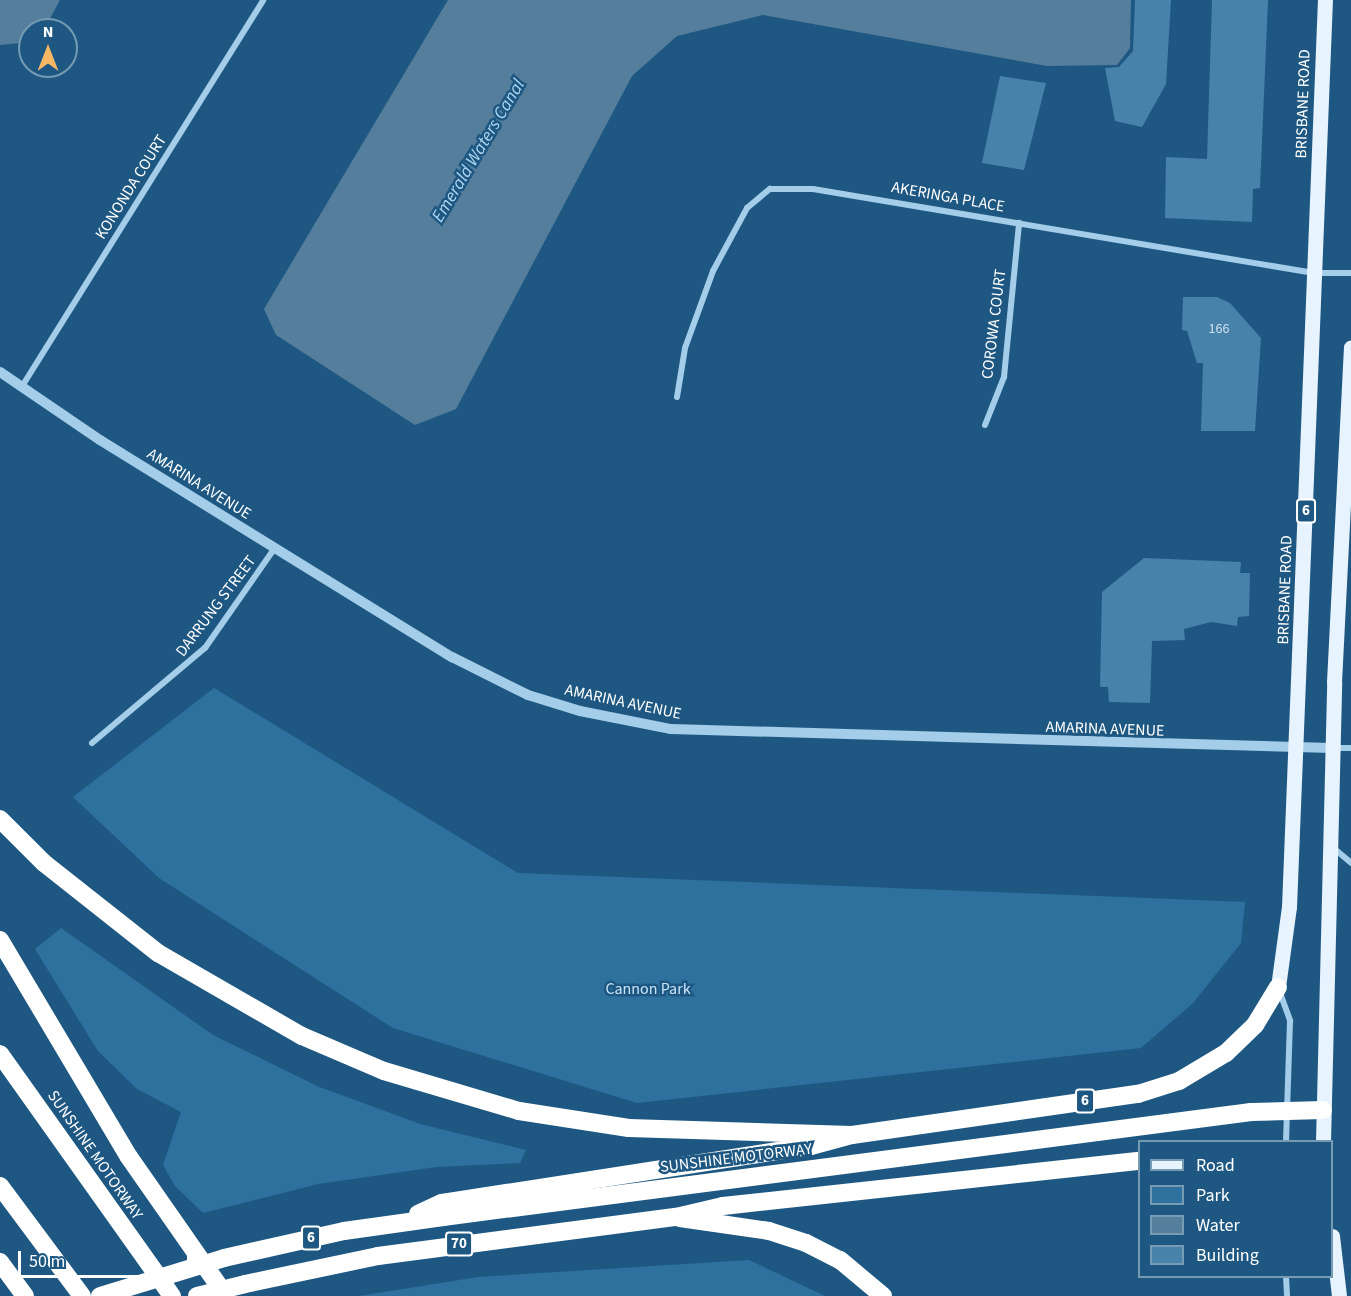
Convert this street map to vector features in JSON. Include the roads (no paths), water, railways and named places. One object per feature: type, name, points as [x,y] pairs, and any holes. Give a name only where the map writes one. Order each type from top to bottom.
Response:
[{"type":"highway","points":[[0,819],[44,863],[158,953],[302,1036],[384,1071],[519,1111],[629,1128],[852,1135]]},
{"type":"highway","points":[[0,940],[129,1157],[226,1296]]},
{"type":"highway","name":"6","points":[[399,1223],[442,1203],[811,1146],[852,1135],[1159,1088],[1202,1069],[1240,1041],[1278,987]]},
{"type":"highway","name":"SUNSHINE MOTORWAY","points":[[0,1054],[172,1296]]},
{"type":"highway","name":"SUNSHINE MOTORWAY","points":[[100,1296],[224,1258],[399,1223],[1098,1131],[1288,1111],[1323,1110]]},
{"type":"highway","points":[[676,1217],[723,1206],[1138,1161]]},
{"type":"highway","points":[[0,1186],[82,1296]]},
{"type":"highway","name":"70","points":[[197,1296],[378,1256],[676,1217],[769,1231],[806,1243],[840,1260],[883,1296]]},
{"type":"highway","points":[[0,1262],[25,1296]]},
{"type":"main road","name":"BRISBANE ROAD","points":[[1278,987],[1287,943],[1325,0]]},
{"type":"main road","points":[[1323,1140],[1332,748],[1351,347]]},
{"type":"main road","points":[[1333,1245],[1339,1296]]},
{"type":"street","name":"KONONDA COURT","points":[[21,388],[263,0]]},
{"type":"street","name":"AKERINGA PLACE","points":[[677,397],[685,348],[713,271],[747,208],[770,189],[813,189],[1314,273],[1351,273]]},
{"type":"street","name":"COROWA COURT","points":[[985,425],[1004,377],[1019,223]]},
{"type":"street","name":"AMARINA AVENUE","points":[[0,372],[21,388],[274,549],[493,679],[538,698],[628,722],[748,733],[1332,748]]},
{"type":"street","name":"DARRUNG STREET","points":[[92,743],[205,648],[274,549]]},
{"type":"street","points":[[1332,748],[1351,748]]},
{"type":"street","points":[[1329,844],[1351,863]]},
{"type":"street","points":[[1278,987],[1290,1021],[1286,1140]]},
{"type":"street","points":[[1286,1278],[1287,1296]]},
{"type":"water","points":[[0,0],[60,0],[50,18],[18,18],[18,43],[0,45]]},
{"type":"water","name":"Emerald Waters Canal","points":[[448,0],[1131,0],[1130,48],[1117,65],[1047,66],[763,15],[677,36],[632,76],[456,409],[415,425],[276,335],[264,309]]},
{"type":"park label","name":"Cannon Park","points":[[648,989]]}]
